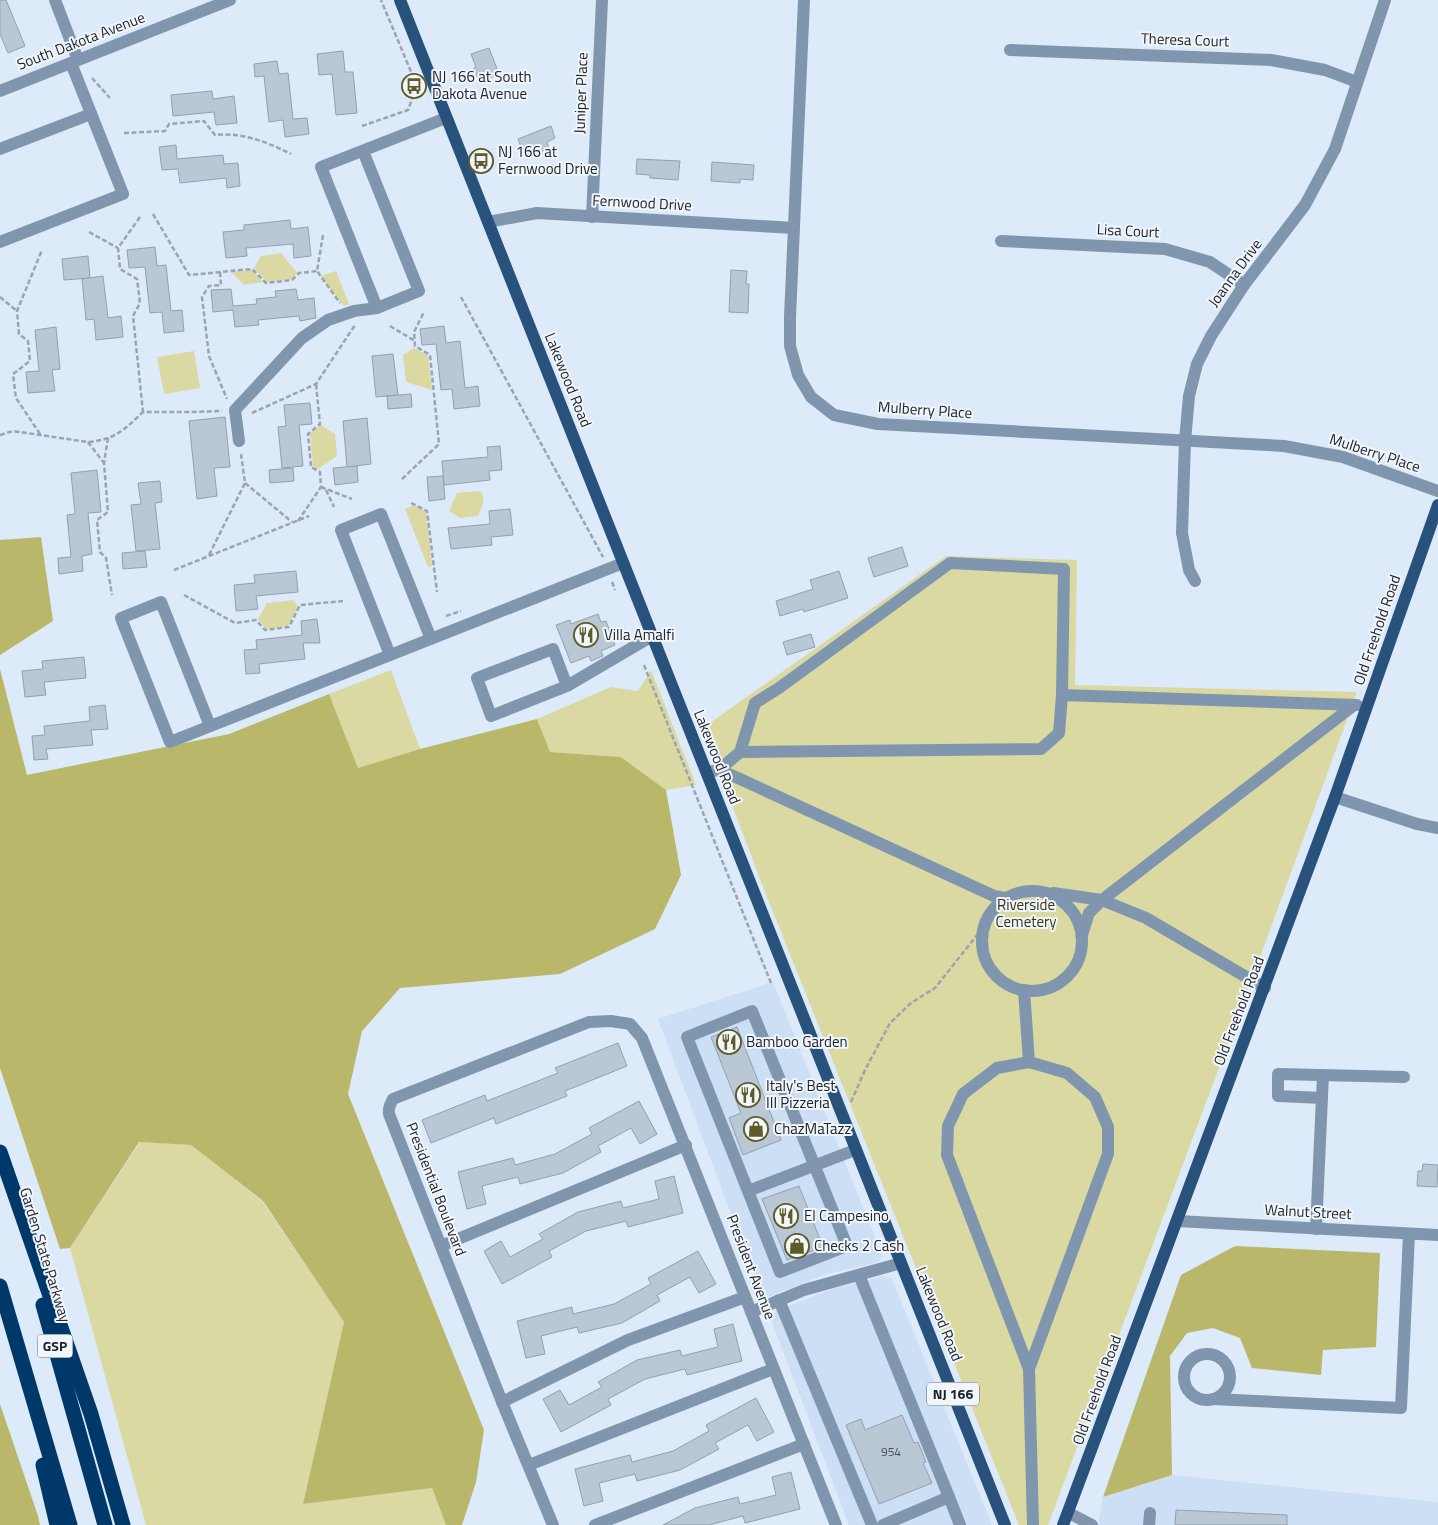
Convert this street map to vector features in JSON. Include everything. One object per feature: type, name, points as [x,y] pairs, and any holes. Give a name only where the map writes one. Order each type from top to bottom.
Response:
[{"type":"highway","points":[[0,1152],[91,1414],[123,1525]]},
{"type":"highway","name":"Garden State Parkway","points":[[0,1168],[36,1281],[106,1525]]},
{"type":"highway","name":"GSP","points":[[0,1286],[70,1525]]},
{"type":"highway","points":[[9,1315],[57,1525]]},
{"type":"main road","name":"Lakewood Road","points":[[400,0],[652,636],[712,771],[855,1150],[1005,1525]]},
{"type":"main road","name":"Old Freehold Road","points":[[1064,1525],[1336,797],[1438,505]]},
{"type":"street","points":[[0,242],[123,194],[91,114],[55,0]]},
{"type":"street","name":"Juniper Place","points":[[592,217],[602,0]]},
{"type":"street","name":"Mulberry Place","points":[[804,0],[790,346],[798,375],[811,398],[834,415],[878,424],[1284,446],[1343,457],[1438,491]]},
{"type":"street","name":"Joanna Drive","points":[[1195,581],[1188,570],[1182,533],[1185,441],[1189,396],[1197,364],[1211,336],[1244,285],[1305,205],[1335,149],[1386,0]]},
{"type":"street","name":"South Dakota Avenue","points":[[0,91],[227,1]]},
{"type":"street","name":"Theresa Court","points":[[1010,50],[1271,60],[1325,70],[1357,82]]},
{"type":"street","points":[[0,149],[91,114]]},
{"type":"street","points":[[377,308],[321,167],[446,118]]},
{"type":"street","points":[[240,441],[235,410],[302,338],[328,320],[356,316],[419,292],[363,151]]},
{"type":"street","name":"Fernwood Drive","points":[[488,222],[537,213],[794,228]]},
{"type":"street","name":"Lisa Court","points":[[1000,241],[1165,249],[1210,262],[1244,285]]},
{"type":"street","points":[[390,655],[340,530],[381,514],[431,639]]},
{"type":"street","points":[[210,726],[161,602],[122,618],[170,742],[623,563]]},
{"type":"street","points":[[712,771],[740,752],[1041,748],[1059,733],[1062,695],[1064,569],[950,563],[787,682],[755,703],[740,752]]},
{"type":"street","points":[[567,686],[553,648],[477,678],[491,716],[567,686],[652,636]]},
{"type":"street","points":[[1062,695],[1368,706]]},
{"type":"street","points":[[1082,935],[1089,913],[1102,900],[1354,705]]},
{"type":"street","points":[[712,771],[994,896],[1006,898]]},
{"type":"street","points":[[1336,797],[1417,824],[1438,828]]},
{"type":"street","points":[[1038,891],[1065,902],[1073,912],[1080,923],[1082,951],[1077,965],[1068,977],[1056,986],[1041,990],[1024,990],[1007,985],[994,974],[985,958],[982,942],[985,924],[993,909],[1006,898],[1021,892],[1038,891],[1102,900],[1146,918],[1265,988]]},
{"type":"street","points":[[1024,990],[1029,1062]]},
{"type":"street","points":[[752,1011],[847,1246],[780,1272],[748,1191],[687,1037],[752,1011]]},
{"type":"street","name":"Presidential Boulevard","points":[[553,1525],[502,1402],[389,1114],[390,1104],[393,1099],[589,1022],[611,1021],[630,1024]]},
{"type":"street","name":"President Avenue","points":[[630,1024],[642,1038],[686,1145],[744,1297],[836,1525]]},
{"type":"street","points":[[1029,1368],[1108,1154],[1108,1127],[1095,1097],[1067,1074],[1029,1062],[997,1068],[963,1094],[948,1126],[947,1155],[1029,1368],[1032,1525]]},
{"type":"street","points":[[1322,1098],[1278,1096],[1278,1074],[1404,1077]]},
{"type":"street","points":[[1316,1229],[1323,1075]]},
{"type":"street","points":[[441,1246],[686,1145]]},
{"type":"street","points":[[748,1191],[855,1150]]},
{"type":"street","name":"Walnut Street","points":[[1177,1222],[1438,1235]]},
{"type":"street","points":[[1213,1399],[1401,1408],[1409,1234]]},
{"type":"street","points":[[750,1312],[804,1290],[901,1263]]},
{"type":"street","points":[[859,1275],[960,1525]]},
{"type":"street","points":[[502,1402],[628,1340],[744,1297]]},
{"type":"street","points":[[779,1300],[872,1525]]},
{"type":"street","points":[[529,1465],[773,1369]]},
{"type":"street","points":[[594,1525],[804,1444]]},
{"type":"street","points":[[883,1525],[949,1497]]},
{"type":"street","points":[[1069,1513],[1092,1525]]},
{"type":"path","points":[[362,126],[408,110],[417,86],[381,0]]},
{"type":"path","points":[[92,78],[110,98]]},
{"type":"path","points":[[124,133],[165,131],[169,124],[204,120],[215,134],[226,133],[263,140],[291,154]]},
{"type":"path","points":[[153,214],[189,275],[252,268],[266,283],[292,280],[299,273],[316,271]]},
{"type":"path","points":[[140,217],[118,248],[120,270],[137,279],[140,303],[133,316],[143,412]]},
{"type":"path","points":[[89,232],[118,248]]},
{"type":"path","points":[[0,436],[13,431],[98,441],[122,432],[143,412],[235,410],[246,414],[316,384],[356,316],[343,307],[316,271],[323,235]]},
{"type":"path","points":[[40,434],[16,398],[13,374],[30,361],[28,342],[19,334],[18,312],[42,250]]},
{"type":"path","points":[[220,272],[221,285],[209,286],[202,298],[209,356],[228,403],[235,410]]},
{"type":"path","points":[[0,297],[18,312]]},
{"type":"path","points":[[462,297],[604,559]]},
{"type":"path","points":[[402,479],[439,444],[430,355],[415,346],[414,332],[424,312]]},
{"type":"path","points":[[390,326],[415,341]]},
{"type":"path","points":[[298,521],[321,487],[320,472],[311,466],[308,434],[320,424],[316,384]]},
{"type":"path","points":[[108,438],[104,463],[108,512],[97,520],[100,552],[106,558],[112,595]]},
{"type":"path","points":[[87,441],[104,463]]},
{"type":"path","points":[[208,556],[245,483],[240,441]]},
{"type":"path","points":[[245,483],[293,523]]},
{"type":"path","points":[[321,487],[352,499]]},
{"type":"path","points":[[326,490],[334,507]]},
{"type":"path","points":[[411,503],[427,511],[436,592]]},
{"type":"path","points":[[174,570],[309,516]]},
{"type":"path","points":[[612,578],[614,590]]},
{"type":"path","points":[[184,595],[235,623],[256,620],[265,630],[289,627],[300,605],[343,601]]},
{"type":"path","points":[[446,616],[465,610]]},
{"type":"path","points":[[644,666],[771,983]]},
{"type":"path","points":[[844,1120],[865,1070],[890,1023],[911,1004],[935,988],[985,924]]},
{"type":"shaded area","points":[[41,537],[53,621],[0,655],[0,540]]},
{"type":"shaded area","points":[[0,669],[27,775],[229,734],[329,694],[358,768],[420,749],[537,719],[550,752],[621,757],[666,790],[681,875],[655,929],[560,974],[400,988],[362,1031],[348,1094],[484,1430],[476,1482],[462,1525],[446,1525],[432,1488],[303,1504],[344,1322],[263,1201],[191,1145],[139,1142],[70,1248],[60,1249],[0,1068]]},
{"type":"shaded area","points":[[773,982],[882,1255],[879,1261],[826,1274],[763,1299],[658,1019]]},
{"type":"shaded area","points":[[1235,1246],[1380,1253],[1376,1347],[1323,1350],[1321,1375],[1252,1368],[1240,1338],[1213,1328],[1187,1333],[1170,1356],[1172,1475],[1103,1497],[1181,1275]]},
{"type":"shaded area","points":[[884,1276],[892,1279],[992,1525],[849,1525],[769,1314],[829,1290]]},
{"type":"shaded area","points":[[0,1404],[38,1516],[40,1525],[0,1525]]},
{"type":"shaded area","points":[[1172,1475],[1438,1502],[1438,1525],[1098,1525],[1103,1497]]},
{"type":"green space","points":[[281,253],[297,273],[292,279],[267,282],[254,268],[261,256]]},
{"type":"green space","points":[[252,270],[263,282],[244,285],[231,272]]},
{"type":"green space","points":[[336,271],[349,304],[344,306],[321,276]]},
{"type":"green space","points":[[414,348],[428,356],[432,390],[406,382],[403,355]]},
{"type":"green space","points":[[194,351],[200,388],[164,394],[157,357]]},
{"type":"green space","points":[[321,425],[335,434],[337,456],[318,469],[313,466],[310,434]]},
{"type":"green space","points":[[480,491],[483,500],[478,516],[460,518],[449,511],[457,493]]},
{"type":"green space","points":[[414,505],[426,511],[432,566],[428,567],[405,509]]},
{"type":"green space","name":"Riverside Cemetery","points":[[946,556],[1077,560],[1075,685],[1357,692],[1247,993],[1048,1525],[1019,1525],[763,887],[703,728]]},
{"type":"green space","points":[[294,600],[298,607],[288,626],[266,629],[258,619],[267,603]]},
{"type":"green space","points":[[391,670],[420,749],[358,768],[329,694]]},
{"type":"green space","points":[[651,670],[696,785],[666,790],[621,757],[550,752],[537,719],[611,687],[638,691]]},
{"type":"green space","points":[[140,1142],[191,1145],[262,1201],[344,1322],[303,1504],[432,1488],[446,1525],[146,1525],[70,1248]]},
{"type":"building","points":[[0,0],[6,0],[25,46],[8,53],[0,34]]},
{"type":"building","points":[[489,48],[499,74],[479,82],[471,54]]},
{"type":"building","points":[[343,51],[345,72],[353,72],[357,113],[336,115],[332,74],[319,75],[317,54]]},
{"type":"building","points":[[277,61],[279,74],[288,73],[293,119],[307,118],[309,134],[285,137],[283,120],[269,122],[264,76],[255,77],[254,64]]},
{"type":"building","points":[[212,91],[213,99],[234,96],[237,123],[216,125],[214,112],[173,116],[171,95]]},
{"type":"building","points":[[551,126],[555,138],[547,142],[549,149],[525,157],[518,139]]},
{"type":"building","points":[[176,145],[177,159],[223,155],[224,164],[238,163],[240,186],[227,188],[226,178],[180,183],[178,169],[162,170],[159,147]]},
{"type":"building","points":[[637,159],[680,161],[678,180],[650,178],[650,175],[636,174]]},
{"type":"building","points":[[712,162],[754,165],[753,180],[740,179],[740,183],[711,181]]},
{"type":"building","points":[[290,220],[291,229],[308,227],[311,256],[294,258],[293,244],[246,248],[247,256],[226,258],[223,232],[244,230],[244,225]]},
{"type":"building","points":[[155,247],[157,266],[166,265],[171,311],[182,310],[184,331],[164,333],[162,312],[150,313],[145,267],[129,268],[127,250]]},
{"type":"building","points":[[88,256],[90,278],[64,280],[62,259]]},
{"type":"building","points":[[731,270],[747,271],[746,284],[749,284],[748,313],[729,312]]},
{"type":"building","points":[[103,276],[108,318],[121,316],[123,337],[96,340],[94,319],[86,320],[82,279]]},
{"type":"building","points":[[231,289],[233,306],[257,304],[256,299],[276,297],[275,291],[296,289],[298,300],[314,298],[316,318],[300,321],[299,316],[258,320],[259,325],[235,327],[233,310],[213,312],[211,290]]},
{"type":"building","points":[[444,326],[446,343],[460,341],[465,388],[478,386],[480,406],[454,409],[452,389],[441,390],[436,344],[422,345],[420,329]]},
{"type":"building","points":[[56,327],[60,369],[52,370],[55,391],[28,393],[26,372],[39,371],[35,330]]},
{"type":"building","points":[[393,354],[398,395],[376,397],[372,356]]},
{"type":"building","points":[[411,394],[412,407],[388,409],[387,396]]},
{"type":"building","points":[[310,403],[312,424],[299,425],[303,466],[282,468],[278,427],[286,426],[284,405]]},
{"type":"building","points":[[225,417],[230,467],[214,468],[217,496],[197,499],[189,421]]},
{"type":"building","points":[[367,418],[371,464],[347,467],[343,421]]},
{"type":"building","points":[[500,446],[502,470],[489,471],[490,480],[444,485],[442,461],[488,457],[487,447]]},
{"type":"building","points":[[357,466],[358,482],[335,485],[333,468]]},
{"type":"building","points":[[293,468],[294,481],[270,483],[269,470]]},
{"type":"building","points":[[97,470],[101,512],[88,513],[92,554],[82,556],[83,571],[59,574],[58,558],[71,557],[67,515],[75,514],[71,473]]},
{"type":"building","points":[[443,476],[445,499],[429,501],[427,477]]},
{"type":"building","points":[[160,481],[162,502],[155,503],[160,549],[136,551],[131,505],[141,504],[138,483]]},
{"type":"building","points":[[510,509],[513,535],[491,537],[492,545],[451,549],[448,528],[490,524],[489,511]]},
{"type":"building","points":[[902,547],[908,566],[874,577],[868,558]]},
{"type":"building","points":[[145,551],[147,567],[123,569],[122,553]]},
{"type":"building","points":[[296,571],[298,592],[256,596],[258,609],[236,611],[234,585],[255,583],[254,575]]},
{"type":"building","points":[[839,571],[848,598],[804,612],[803,609],[780,616],[776,601],[813,589],[810,580]]},
{"type":"building","name":"Villa Amalfi","points":[[598,614],[601,622],[606,621],[615,645],[601,651],[603,656],[591,661],[589,656],[571,663],[556,625],[570,620],[571,624]]},
{"type":"building","points":[[317,619],[320,643],[303,643],[305,659],[259,664],[260,673],[246,674],[244,650],[257,649],[256,640],[302,635],[301,621]]},
{"type":"building","points":[[811,634],[815,647],[787,655],[783,642]]},
{"type":"building","points":[[84,657],[86,678],[44,682],[46,695],[25,697],[22,671],[43,669],[42,661]]},
{"type":"building","points":[[105,705],[108,729],[91,730],[93,745],[46,749],[48,759],[34,760],[32,736],[45,735],[44,726],[90,721],[89,707]]},
{"type":"building","points":[[737,1027],[781,1140],[743,1155],[729,1118],[741,1113],[711,1037]]},
{"type":"building","points":[[618,1043],[627,1066],[565,1091],[567,1096],[496,1124],[494,1118],[431,1143],[422,1120],[485,1095],[487,1101],[558,1073],[555,1068]]},
{"type":"building","points":[[639,1101],[657,1134],[640,1144],[631,1128],[598,1146],[601,1152],[563,1173],[520,1184],[518,1177],[482,1186],[486,1204],[467,1209],[458,1172],[513,1158],[515,1165],[555,1154],[592,1134],[589,1128]]},
{"type":"building","points":[[1423,1164],[1438,1165],[1437,1187],[1417,1186],[1418,1171],[1422,1171]]},
{"type":"building","points":[[674,1176],[683,1213],[628,1227],[626,1221],[586,1231],[549,1251],[552,1257],[502,1284],[484,1251],[501,1241],[510,1257],[543,1239],[539,1234],[578,1212],[621,1201],[623,1208],[659,1199],[655,1181]]},
{"type":"building","points":[[799,1186],[823,1247],[787,1260],[762,1199]]},
{"type":"building","points":[[698,1251],[716,1284],[699,1293],[690,1277],[657,1295],[660,1301],[622,1323],[579,1333],[577,1327],[541,1336],[545,1354],[526,1358],[517,1321],[572,1307],[573,1314],[614,1304],[651,1284],[648,1278]]},
{"type":"building","points":[[733,1324],[742,1361],[687,1375],[685,1369],[645,1379],[608,1399],[611,1405],[561,1432],[543,1399],[560,1390],[569,1405],[602,1387],[598,1382],[637,1360],[680,1350],[682,1356],[718,1347],[714,1329]]},
{"type":"building","points":[[756,1398],[774,1432],[757,1441],[748,1425],[715,1443],[719,1449],[680,1470],[637,1481],[635,1474],[599,1483],[603,1501],[584,1506],[575,1469],[630,1455],[632,1462],[673,1451],[709,1431],[706,1425]]},
{"type":"building","points":[[902,1415],[914,1443],[918,1442],[926,1462],[923,1463],[932,1483],[879,1504],[846,1425],[861,1419],[865,1430]]},
{"type":"building","points":[[791,1472],[800,1509],[745,1523],[743,1516],[709,1525],[663,1525],[695,1508],[738,1497],[740,1504],[776,1495],[772,1477]]},
{"type":"building","points":[[1176,1510],[1287,1515],[1287,1525],[1175,1525]]},
{"type":"place","name":"NJ 166 at South Dakota Avenue","points":[[414,86]]},
{"type":"place","name":"NJ 166 at Fernwood Drive","points":[[481,161]]},
{"type":"place","name":"Villa Amalfi","points":[[586,635]]},
{"type":"place","name":"Bamboo Garden","points":[[729,1042]]},
{"type":"place","name":"Italy's Best III Pizzeria","points":[[748,1095]]},
{"type":"place","name":"ChazMaTazz","points":[[756,1129]]},
{"type":"place","name":"El Campesino","points":[[786,1216]]},
{"type":"place","name":"Checks 2 Cash","points":[[797,1246]]}]
